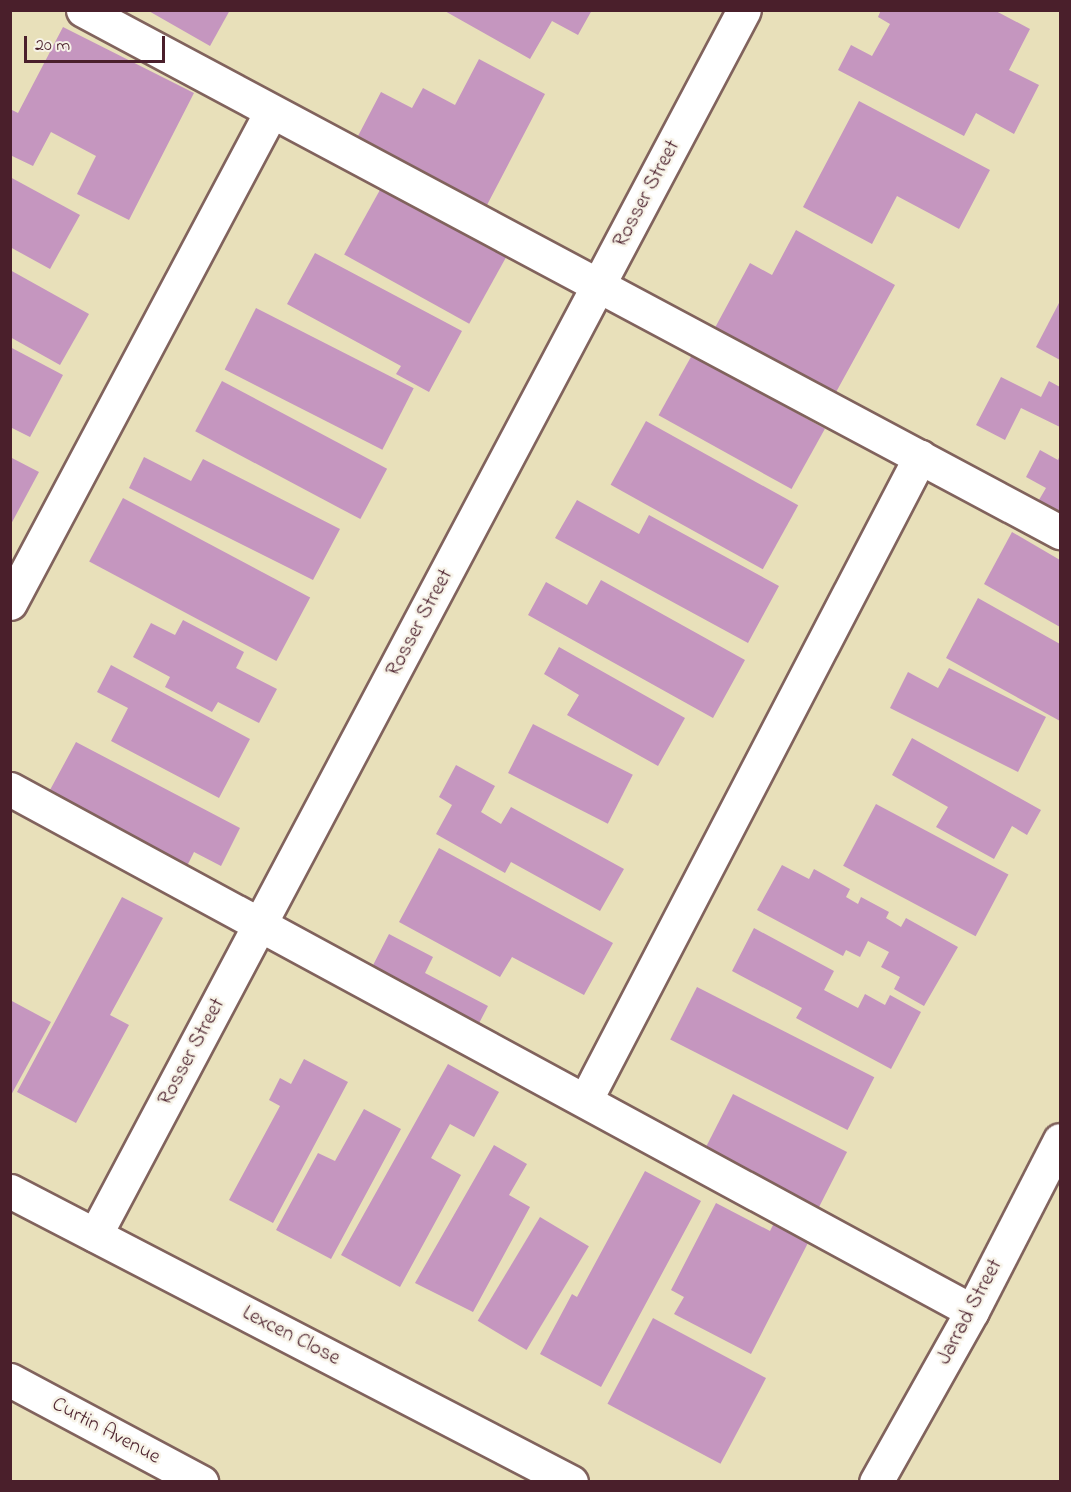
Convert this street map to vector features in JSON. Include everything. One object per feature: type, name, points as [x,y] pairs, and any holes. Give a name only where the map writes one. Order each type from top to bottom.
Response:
[{"type":"street","points":[[83,10],[1060,532]]},
{"type":"street","name":"Rosser Street","points":[[95,1235],[744,10]]},
{"type":"street","points":[[10,603],[271,112]]},
{"type":"street","points":[[586,1100],[920,457]]},
{"type":"street","points":[[10,789],[972,1311]]},
{"type":"street","name":"Jarrad Street","points":[[876,1482],[972,1311],[1060,1140]]},
{"type":"street","name":"Lexcen Close","points":[[10,1191],[571,1482]]},
{"type":"street","name":"Curtin Avenue","points":[[10,1380],[201,1482]]},
{"type":"building","points":[[147,10],[230,10],[210,46]]},
{"type":"building","points":[[443,10],[592,10],[578,35],[552,21],[530,59]]},
{"type":"building","points":[[881,10],[994,10],[1030,29],[1009,70],[1039,85],[1014,134],[976,113],[964,136],[838,70],[851,45],[872,56],[890,24],[878,17]]},
{"type":"building","points":[[63,27],[194,93],[129,220],[77,194],[96,156],[51,132],[33,166],[10,155],[10,109],[18,113]]},
{"type":"building","points":[[479,59],[545,94],[487,205],[358,136],[381,92],[412,108],[423,88],[455,105]]},
{"type":"building","points":[[859,101],[990,170],[959,229],[897,196],[872,244],[803,207]]},
{"type":"building","points":[[10,177],[80,215],[50,269],[10,247]]},
{"type":"building","points":[[381,188],[506,257],[469,324],[344,254]]},
{"type":"building","points":[[796,230],[895,285],[835,394],[710,337],[750,263],[772,275]]},
{"type":"building","points":[[315,253],[462,331],[429,392],[396,374],[401,366],[287,304]]},
{"type":"building","points":[[10,270],[89,314],[60,365],[10,337]]},
{"type":"building","points":[[1060,301],[1060,360],[1036,347]]},
{"type":"building","points":[[256,308],[414,388],[382,450],[225,369]]},
{"type":"building","points":[[10,347],[63,375],[30,437],[10,427]]},
{"type":"building","points":[[692,355],[825,429],[791,489],[659,415]]},
{"type":"building","points":[[1001,377],[1041,397],[1049,381],[1060,387],[1060,427],[1021,408],[1005,440],[976,425]]},
{"type":"building","points":[[222,381],[387,469],[360,519],[195,431]]},
{"type":"building","points":[[646,421],[798,505],[763,569],[611,485]]},
{"type":"building","points":[[1040,450],[1058,460],[1060,455],[1060,518],[1036,505],[1046,488],[1026,477]]},
{"type":"building","points":[[10,457],[39,472],[10,526]]},
{"type":"building","points":[[144,457],[191,481],[203,459],[340,529],[313,580],[129,488]]},
{"type":"building","points":[[123,498],[310,598],[276,661],[89,562]]},
{"type":"building","points":[[577,500],[639,534],[649,515],[779,586],[748,643],[555,538]]},
{"type":"building","points":[[1012,532],[1060,560],[1060,627],[984,584]]},
{"type":"building","points":[[601,580],[745,660],[713,718],[528,615],[546,582],[587,605]]},
{"type":"building","points":[[978,598],[1060,644],[1060,721],[946,658]]},
{"type":"building","points":[[183,620],[244,652],[236,668],[277,689],[259,723],[218,702],[212,712],[165,687],[170,677],[133,657],[151,623],[175,635]]},
{"type":"building","points":[[559,647],[685,718],[658,766],[567,715],[579,695],[544,674]]},
{"type":"building","points":[[111,665],[250,739],[219,798],[111,741],[128,708],[97,692]]},
{"type":"building","points":[[949,668],[1046,717],[1018,772],[890,708],[908,672],[938,688]]},
{"type":"building","points":[[533,724],[633,775],[608,824],[508,773]]},
{"type":"building","points":[[912,738],[1041,810],[1027,835],[1012,826],[994,859],[936,827],[948,807],[892,775]]},
{"type":"building","points":[[76,742],[240,828],[221,866],[194,852],[183,874],[44,801]]},
{"type":"building","points":[[456,765],[495,786],[481,812],[501,824],[511,807],[624,869],[600,911],[511,862],[505,873],[436,834],[452,805],[439,797]]},
{"type":"building","points":[[876,804],[1008,874],[976,936],[843,866]]},
{"type":"building","points":[[439,848],[613,943],[584,995],[512,957],[500,977],[399,922]]},
{"type":"building","points":[[782,865],[809,879],[814,869],[850,889],[846,897],[858,904],[861,897],[889,912],[886,918],[901,927],[906,918],[958,947],[924,1006],[894,989],[900,977],[881,967],[889,952],[868,941],[860,957],[846,950],[843,956],[757,910]]},
{"type":"building","points":[[122,897],[163,918],[110,1015],[129,1025],[76,1123],[17,1092]]},
{"type":"building","points":[[754,928],[834,971],[824,990],[858,1008],[865,994],[885,1005],[890,995],[921,1012],[891,1069],[796,1018],[802,1008],[732,971]]},
{"type":"building","points":[[389,934],[433,957],[425,973],[488,1006],[476,1029],[369,973]]},
{"type":"building","points":[[697,987],[874,1077],[848,1130],[670,1040]]},
{"type":"building","points":[[10,1000],[51,1022],[10,1097]]},
{"type":"building","points":[[304,1059],[348,1082],[273,1223],[229,1200],[280,1106],[269,1100],[280,1078],[291,1084]]},
{"type":"building","points":[[448,1064],[499,1092],[474,1137],[450,1124],[431,1158],[461,1175],[400,1287],[341,1255]]},
{"type":"building","points":[[733,1094],[847,1152],[816,1214],[702,1155]]},
{"type":"building","points":[[364,1109],[401,1129],[331,1259],[276,1230],[318,1153],[335,1161]]},
{"type":"building","points":[[494,1145],[527,1164],[509,1195],[530,1207],[473,1312],[415,1283]]},
{"type":"building","points":[[645,1171],[701,1201],[601,1387],[540,1354],[572,1294],[577,1297]]},
{"type":"building","points":[[716,1203],[770,1231],[775,1221],[810,1239],[751,1354],[674,1314],[684,1297],[671,1290]]},
{"type":"building","points":[[540,1217],[589,1246],[527,1350],[478,1321]]},
{"type":"building","points":[[653,1318],[766,1378],[720,1464],[607,1404]]}]
